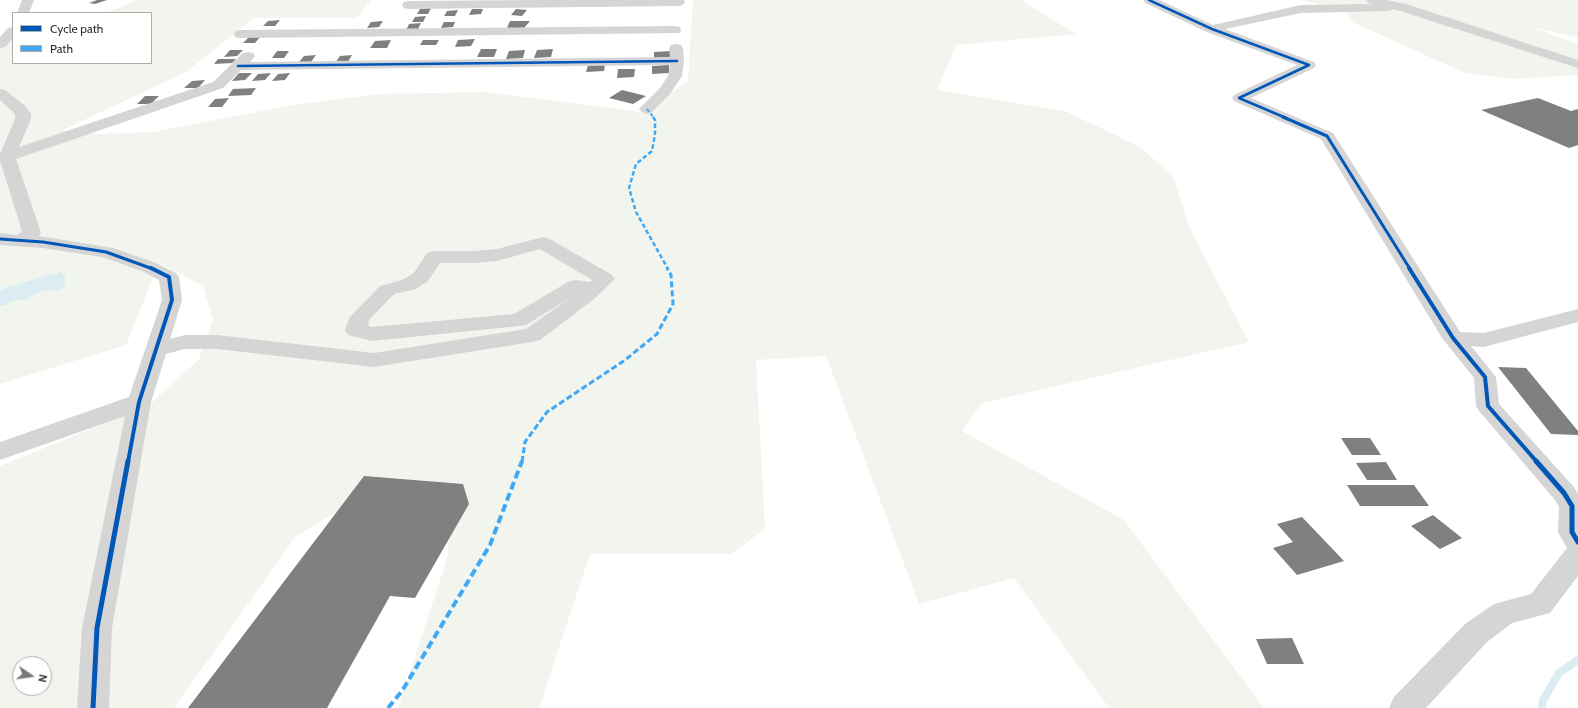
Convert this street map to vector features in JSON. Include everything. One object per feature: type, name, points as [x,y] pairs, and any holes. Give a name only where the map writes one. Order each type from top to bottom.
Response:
[{"type":"street","points":[[23,12],[28,0]]},
{"type":"street","points":[[1149,0],[1212,30],[1309,65],[1239,98],[1327,136],[1453,338],[1485,377],[1488,406],[1564,492],[1572,506],[1572,532],[1578,542]]},
{"type":"street","points":[[1372,0],[1402,7],[1578,64]]},
{"type":"street","points":[[388,33],[409,2],[676,13]]},
{"type":"street","points":[[1212,30],[1226,25],[1301,9],[1402,7]]},
{"type":"street","points":[[240,34],[388,33],[676,13]]},
{"type":"street","points":[[647,109],[665,91],[675,76],[677,61],[676,13]]},
{"type":"street","points":[[0,44],[12,32]]},
{"type":"street","points":[[7,157],[218,85],[274,34]]},
{"type":"street","points":[[238,66],[677,61]]},
{"type":"street","points":[[0,93],[19,108],[23,114],[23,119],[7,157],[32,233],[22,240]]},
{"type":"street","points":[[0,240],[43,242],[106,252],[149,267],[168,277],[172,300],[139,402],[97,628],[93,708]]},
{"type":"street","points":[[157,349],[184,342],[218,342],[374,360],[532,335],[595,288],[605,279],[543,243],[498,255],[475,257],[434,257],[421,277],[409,285],[387,290],[359,318],[356,330],[372,334],[519,320],[575,286],[595,288]]},
{"type":"street","points":[[1453,338],[1484,340],[1578,315]]},
{"type":"street","points":[[0,451],[139,402]]},
{"type":"street","points":[[1404,708],[1476,633],[1504,613],[1540,604],[1578,555]]},
{"type":"shaded area","points":[[138,0],[371,0],[357,18],[254,18],[186,72],[63,130],[99,134],[153,132],[293,105],[377,94],[486,92],[643,112],[688,81],[693,0],[1021,0],[1076,34],[956,45],[937,90],[1065,111],[1140,147],[1173,176],[1189,227],[1249,342],[982,403],[962,431],[1124,520],[1264,708],[1109,708],[1014,578],[919,604],[826,356],[756,360],[765,529],[731,554],[590,554],[539,708],[398,708],[449,553],[439,509],[363,496],[296,536],[174,708],[0,708],[0,466],[148,406],[199,359],[213,319],[203,286],[159,263],[126,345],[0,384],[0,43],[12,32],[12,64],[152,64],[152,12],[108,12]]},
{"type":"shaded area","points":[[1302,0],[1578,0],[1578,38],[1532,27],[1578,44],[1578,75],[1512,79],[1465,73],[1354,23],[1345,11]]},
{"type":"shaded area","points":[[61,272],[65,277],[65,283],[62,288],[56,292],[53,290],[48,290],[39,292],[24,301],[11,301],[6,305],[0,306],[0,291],[7,287]]},
{"type":"building","points":[[97,0],[107,0],[95,4],[89,3]]},
{"type":"building","points":[[431,8],[428,14],[417,14],[420,9]]},
{"type":"building","points":[[472,9],[483,9],[481,14],[469,15]]},
{"type":"building","points":[[516,9],[527,10],[522,16],[511,15]]},
{"type":"building","points":[[458,10],[455,16],[444,16],[447,11]]},
{"type":"building","points":[[426,16],[423,22],[412,22],[415,17]]},
{"type":"building","points":[[280,20],[275,26],[263,26],[268,21]]},
{"type":"building","points":[[383,21],[379,27],[367,28],[371,22]]},
{"type":"building","points":[[510,21],[530,21],[524,28],[507,28]]},
{"type":"building","points":[[444,22],[455,22],[453,27],[441,28]]},
{"type":"building","points":[[421,23],[418,29],[406,30],[409,24]]},
{"type":"building","points":[[261,36],[255,43],[243,43],[249,37]]},
{"type":"building","points":[[475,39],[471,46],[455,47],[458,40]]},
{"type":"building","points":[[391,40],[387,48],[370,48],[375,41]]},
{"type":"building","points":[[423,40],[439,40],[436,45],[420,45]]},
{"type":"building","points":[[481,49],[497,49],[494,57],[477,57]]},
{"type":"building","points":[[553,49],[551,57],[534,58],[537,50]]},
{"type":"building","points":[[230,50],[243,50],[237,56],[224,57]]},
{"type":"building","points":[[525,50],[523,58],[506,59],[509,51]]},
{"type":"building","points":[[277,51],[289,51],[284,58],[272,58]]},
{"type":"building","points":[[671,51],[671,59],[654,60],[654,52]]},
{"type":"building","points":[[316,55],[311,62],[299,62],[304,56]]},
{"type":"building","points":[[352,55],[348,62],[335,63],[340,56]]},
{"type":"building","points":[[218,59],[236,59],[232,63],[214,64]]},
{"type":"building","points":[[588,65],[605,65],[604,71],[586,72]]},
{"type":"building","points":[[669,65],[669,73],[652,74],[652,66]]},
{"type":"building","points":[[618,69],[635,69],[634,77],[617,78]]},
{"type":"building","points":[[239,73],[252,73],[245,80],[232,81]]},
{"type":"building","points":[[271,73],[265,80],[252,81],[258,74]]},
{"type":"building","points":[[290,73],[285,80],[272,81],[278,74]]},
{"type":"building","points":[[205,80],[198,88],[184,88],[192,81]]},
{"type":"building","points":[[256,88],[251,95],[228,96],[233,89]]},
{"type":"building","points":[[622,90],[646,96],[633,104],[609,98]]},
{"type":"building","points":[[145,96],[159,96],[151,104],[137,104]]},
{"type":"building","points":[[229,98],[222,107],[208,107],[215,99]]},
{"type":"building","points":[[1538,98],[1571,111],[1578,109],[1578,145],[1569,148],[1481,110]]},
{"type":"building","points":[[1498,367],[1526,368],[1578,431],[1578,435],[1551,434]]},
{"type":"building","points":[[1341,438],[1370,438],[1381,455],[1352,455]]},
{"type":"building","points":[[1386,462],[1397,480],[1367,480],[1356,463]]},
{"type":"building","points":[[364,476],[463,484],[469,504],[415,598],[390,596],[327,708],[188,708]]},
{"type":"building","points":[[1347,485],[1414,485],[1429,506],[1360,506]]},
{"type":"building","points":[[1433,515],[1462,538],[1440,549],[1411,526]]},
{"type":"building","points":[[1302,517],[1344,561],[1297,575],[1273,548],[1293,542],[1277,524]]},
{"type":"building","points":[[1292,638],[1304,664],[1267,664],[1256,639]]},
{"type":"waterway","points":[[1542,708],[1543,700],[1559,673],[1578,660]]},
{"type":"marked path","points":[[388,708],[402,691],[490,545],[522,461],[525,442],[547,412],[625,360],[657,334],[673,304],[671,275],[636,212],[629,188],[636,164],[652,151],[655,134],[655,120],[647,109]]},
{"type":"cycle path","points":[[1149,0],[1212,29],[1309,65],[1239,98],[1327,136],[1453,338],[1485,377],[1488,406],[1564,493],[1572,506],[1572,532],[1578,542]]},
{"type":"cycle path","points":[[238,66],[677,61]]},
{"type":"cycle path","points":[[0,239],[43,242],[106,252],[149,267],[169,277],[172,300],[139,402],[97,628],[93,708]]}]
